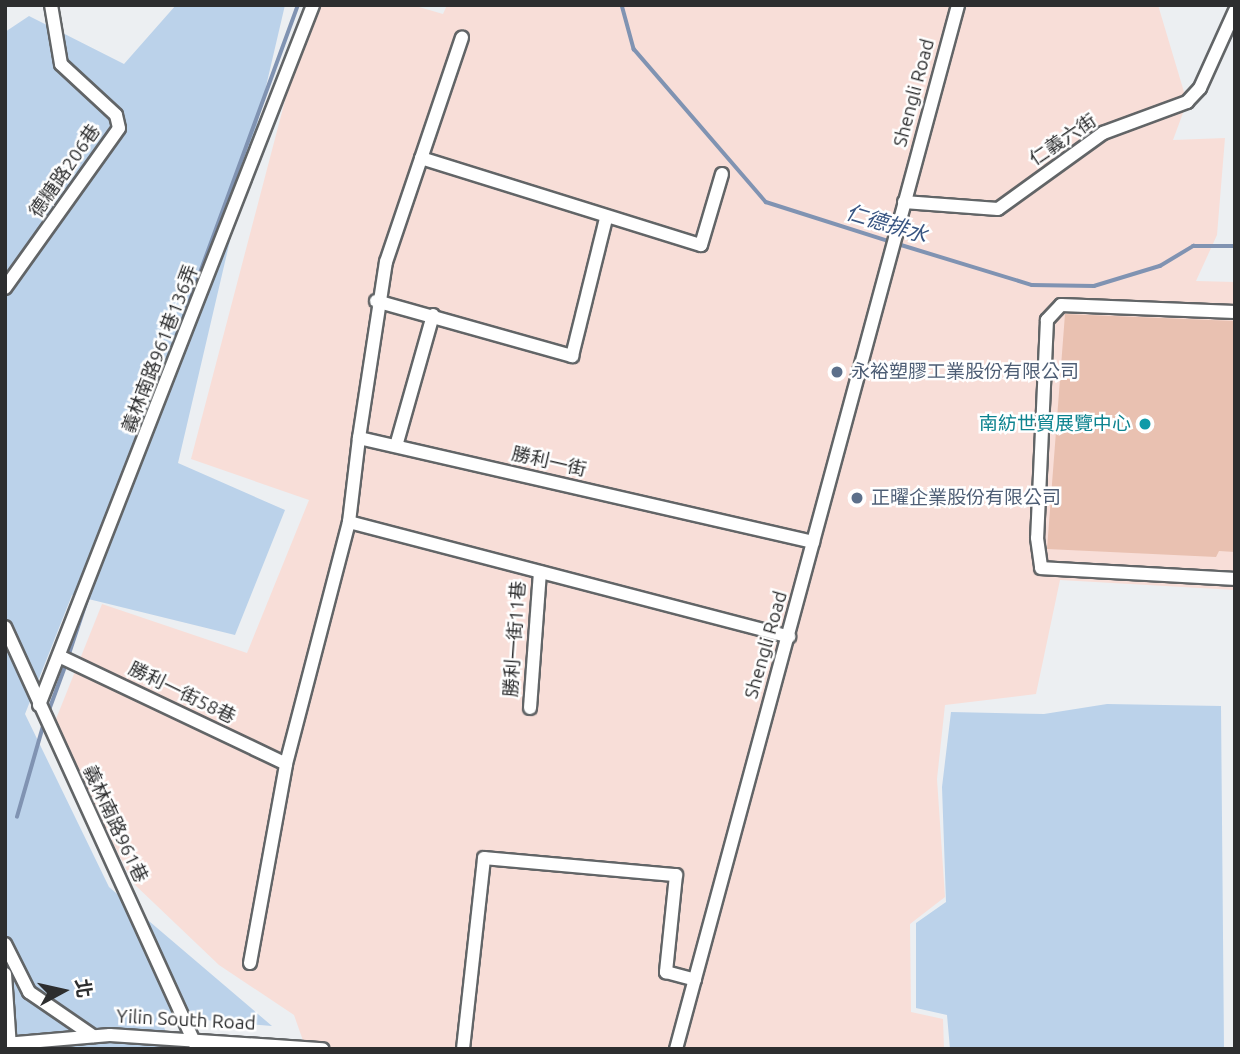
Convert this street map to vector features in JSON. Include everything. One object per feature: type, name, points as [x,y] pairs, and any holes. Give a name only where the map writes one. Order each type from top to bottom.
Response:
[{"type":"street","name":"德糖路206巷","points":[[5,288],[120,128],[116,115],[61,64],[51,5]]},
{"type":"street","name":"義林南路961巷136弄","points":[[39,705],[65,659],[313,5]]},
{"type":"street","name":"Shengli Road","points":[[676,1049],[958,5]]},
{"type":"street","name":"仁義六街","points":[[904,202],[998,209],[1103,133],[1187,102],[1200,88],[1235,12]]},
{"type":"street","points":[[250,963],[286,764],[349,522],[376,301],[421,158],[463,38]]},
{"type":"street","points":[[421,158],[606,219],[701,245],[722,174]]},
{"type":"street","points":[[376,301],[572,356],[606,219]]},
{"type":"street","points":[[1235,312],[1061,305],[1047,320],[1037,538],[1041,568],[1235,579]]},
{"type":"street","points":[[396,446],[433,315]]},
{"type":"street","name":"勝利一街","points":[[359,439],[813,542]]},
{"type":"street","points":[[349,522],[789,637]]},
{"type":"street","name":"勝利一街11巷","points":[[530,708],[540,572]]},
{"type":"street","name":"義林南路961巷","points":[[5,627],[194,1043]]},
{"type":"street","name":"勝利一街58巷","points":[[65,659],[286,764]]},
{"type":"street","points":[[463,1049],[484,858],[676,875],[666,972],[695,980]]},
{"type":"street","points":[[5,944],[29,992],[94,1036]]},
{"type":"street","points":[[5,974],[9,1045]]},
{"type":"street","name":"Yilin South Road","points":[[9,1045],[94,1036],[323,1049]]},
{"type":"shaded area","points":[[176,5],[285,5],[178,463],[285,510],[235,635],[72,595],[25,714],[109,887],[272,1026],[160,1016],[172,1049],[5,1049],[5,32],[29,16],[124,64]]},
{"type":"shaded area","points":[[310,5],[412,5],[443,14],[447,5],[1158,5],[1187,102],[1173,140],[1225,138],[1217,235],[1196,281],[1235,282],[1235,590],[1060,580],[1036,694],[945,705],[937,779],[945,897],[910,924],[911,1012],[943,1019],[944,1049],[306,1049],[294,1015],[219,965],[133,883],[54,724],[102,604],[247,653],[309,500],[191,459]]},
{"type":"shaded area","points":[[1107,704],[1221,706],[1224,1049],[950,1049],[947,1015],[916,1008],[916,923],[946,902],[942,787],[951,712],[1044,714]]},
{"type":"building","name":"南紡世貿展覽中心","points":[[1065,314],[1235,321],[1235,552],[1219,551],[1216,557],[1047,549]]},
{"type":"waterway","points":[[171,352],[298,5]]},
{"type":"waterway","name":"仁德排水","points":[[622,5],[634,49],[766,202],[891,242]]},
{"type":"waterway","name":"仁德排水","points":[[898,244],[1032,285],[1094,286],[1160,266],[1193,246],[1235,246]]},
{"type":"waterway","points":[[68,657],[91,588]]},
{"type":"waterway","points":[[48,713],[66,664]]},
{"type":"waterway","points":[[17,817],[44,723]]},
{"type":"place","name":"永裕塑膠工業股份有限公司","points":[[837,372]]},
{"type":"place","name":"南紡世貿展覽中心","points":[[1145,424]]},
{"type":"place","name":"正曜企業股份有限公司","points":[[857,498]]}]
